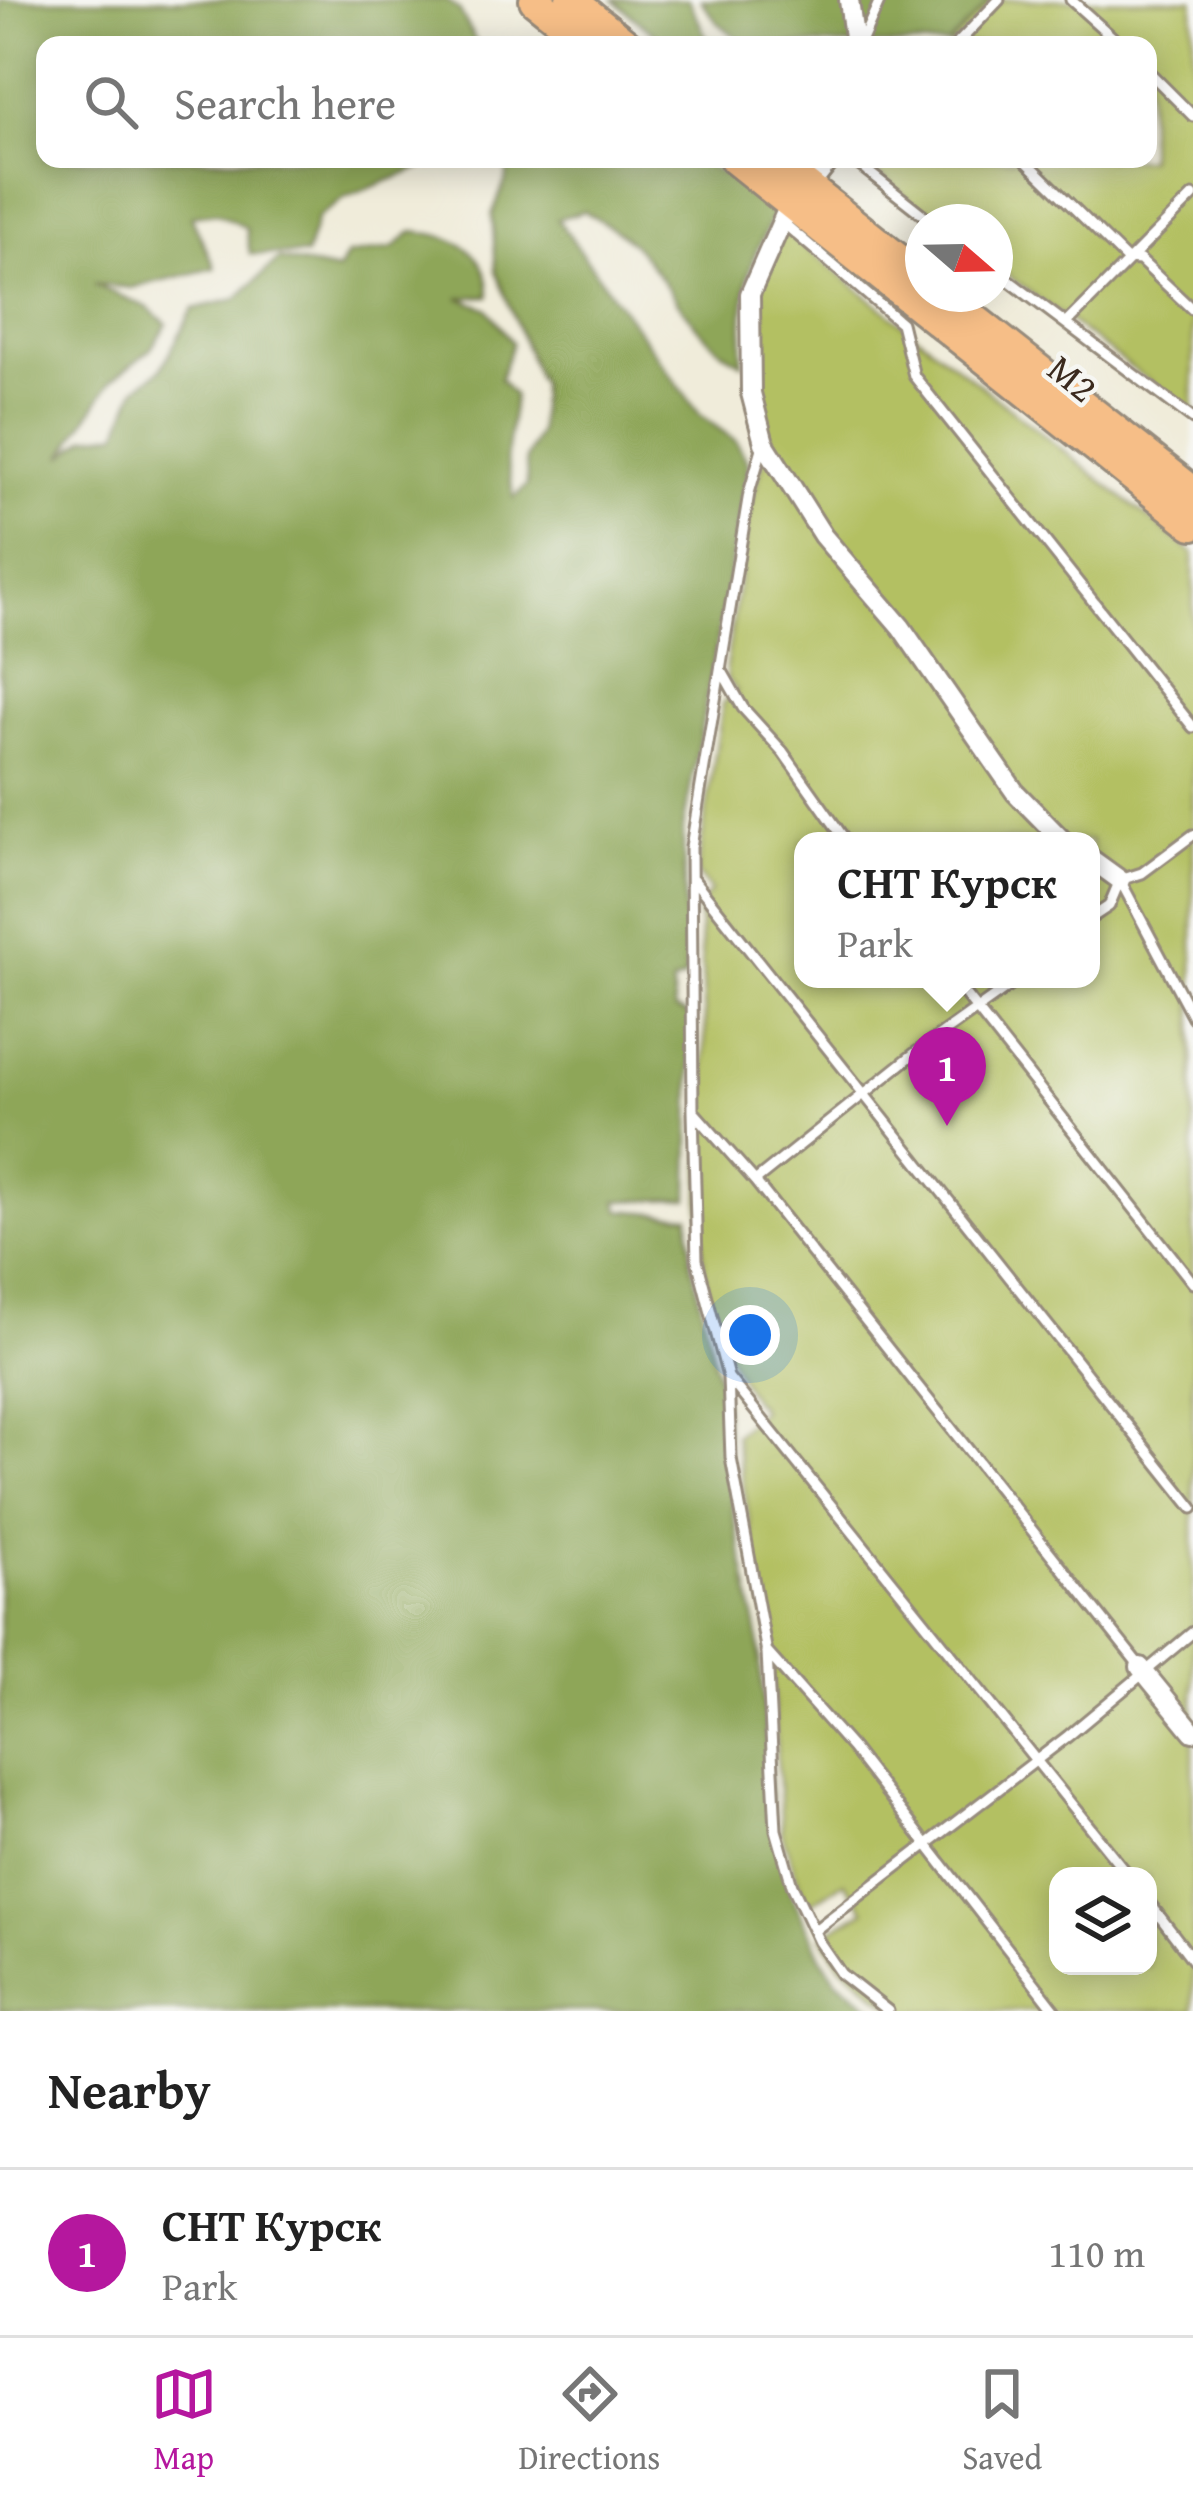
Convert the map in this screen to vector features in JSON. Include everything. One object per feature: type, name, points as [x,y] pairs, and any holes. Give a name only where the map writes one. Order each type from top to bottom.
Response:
[{"type":"highway","points":[[535,0],[581,36]]},
{"type":"highway","points":[[571,0],[617,36]]},
{"type":"highway","name":"М2","points":[[747,168],[1193,524]]},
{"type":"highway","points":[[776,168],[793,204],[905,269]]},
{"type":"highway","points":[[965,312],[1193,492]]},
{"type":"street","points":[[849,0],[855,36]]},
{"type":"street","points":[[823,168],[793,204],[750,294],[751,393],[764,443],[823,536],[901,627],[1015,792],[1054,832]]},
{"type":"street","points":[[1100,866],[1120,880]]},
{"type":"street","points":[[1143,1669],[1193,1732]]},
{"type":"lane","points":[[862,36],[880,0]]},
{"type":"lane","points":[[965,36],[999,0]]},
{"type":"lane","points":[[1071,0],[1111,36]]},
{"type":"lane","points":[[1157,80],[1193,116]]},
{"type":"lane","points":[[863,168],[909,204]]},
{"type":"lane","points":[[1033,168],[1126,259],[1140,260],[1193,310]]},
{"type":"lane","points":[[1067,323],[1193,196]]},
{"type":"lane","points":[[793,204],[901,323],[914,376],[1193,727]]},
{"type":"lane","points":[[1013,283],[1193,419]]},
{"type":"lane","points":[[764,443],[754,468],[692,847],[697,1260],[728,1377],[731,1459],[766,1652],[776,1831],[792,1885],[841,1974],[887,2011]]},
{"type":"lane","points":[[722,662],[734,695],[839,832]]},
{"type":"lane","points":[[1100,912],[1108,906],[1120,880],[1142,873],[1193,836]]},
{"type":"lane","points":[[693,879],[1193,1508]]},
{"type":"lane","points":[[1120,880],[1193,1017]]},
{"type":"lane","points":[[960,988],[1193,1282]]},
{"type":"lane","points":[[755,1180],[1004,988]]},
{"type":"lane","points":[[693,1111],[755,1180],[1143,1669]]},
{"type":"lane","points":[[728,1377],[1122,1867]]},
{"type":"lane","points":[[815,1930],[1193,1632]]},
{"type":"lane","points":[[766,1652],[852,1748],[1056,2011]]},
{"type":"lane","points":[[1157,1913],[1193,1960]]},
{"type":"green space","points":[[0,0],[446,0],[459,10],[473,36],[36,36],[36,168],[421,168],[346,197],[317,218],[306,255],[250,254],[246,228],[216,213],[191,216],[215,268],[131,288],[93,284],[147,307],[167,324],[150,350],[111,381],[62,457],[87,437],[118,433],[136,388],[161,369],[193,309],[236,299],[279,259],[338,271],[347,255],[393,248],[413,231],[455,241],[476,257],[488,280],[489,296],[459,298],[487,308],[512,343],[500,379],[514,396],[506,458],[514,498],[527,485],[526,459],[539,431],[540,384],[496,271],[492,215],[508,168],[712,168],[774,201],[748,277],[742,363],[707,337],[620,233],[584,211],[557,219],[700,415],[736,441],[749,464],[683,829],[686,977],[672,984],[675,1010],[692,1016],[689,1199],[617,1201],[620,1210],[689,1216],[691,1262],[724,1405],[733,1511],[758,1636],[774,1832],[792,1895],[823,1960],[838,1981],[877,2011],[0,2011]]},
{"type":"green space","points":[[613,0],[689,0],[706,36],[657,36]]},
{"type":"green space","points":[[701,0],[991,0],[957,36],[735,36]]},
{"type":"green space","points":[[991,0],[1193,0],[1193,414],[1013,279],[1013,204],[916,204],[871,168],[1157,168],[1157,36],[957,36]]},
{"type":"green space","points":[[781,228],[1193,553],[1193,2011],[896,2011],[839,1963],[822,1936],[865,1910],[844,1882],[807,1906],[782,1834],[770,1643],[735,1435],[761,1410],[733,1366],[715,1320],[705,1273],[700,1175],[705,1025],[699,904],[711,891],[697,873],[723,703],[737,691],[727,679],[726,667],[751,502],[769,444],[758,406],[755,293]]},
{"type":"place","name":"СНТ Курск","points":[[947,1126]]}]
